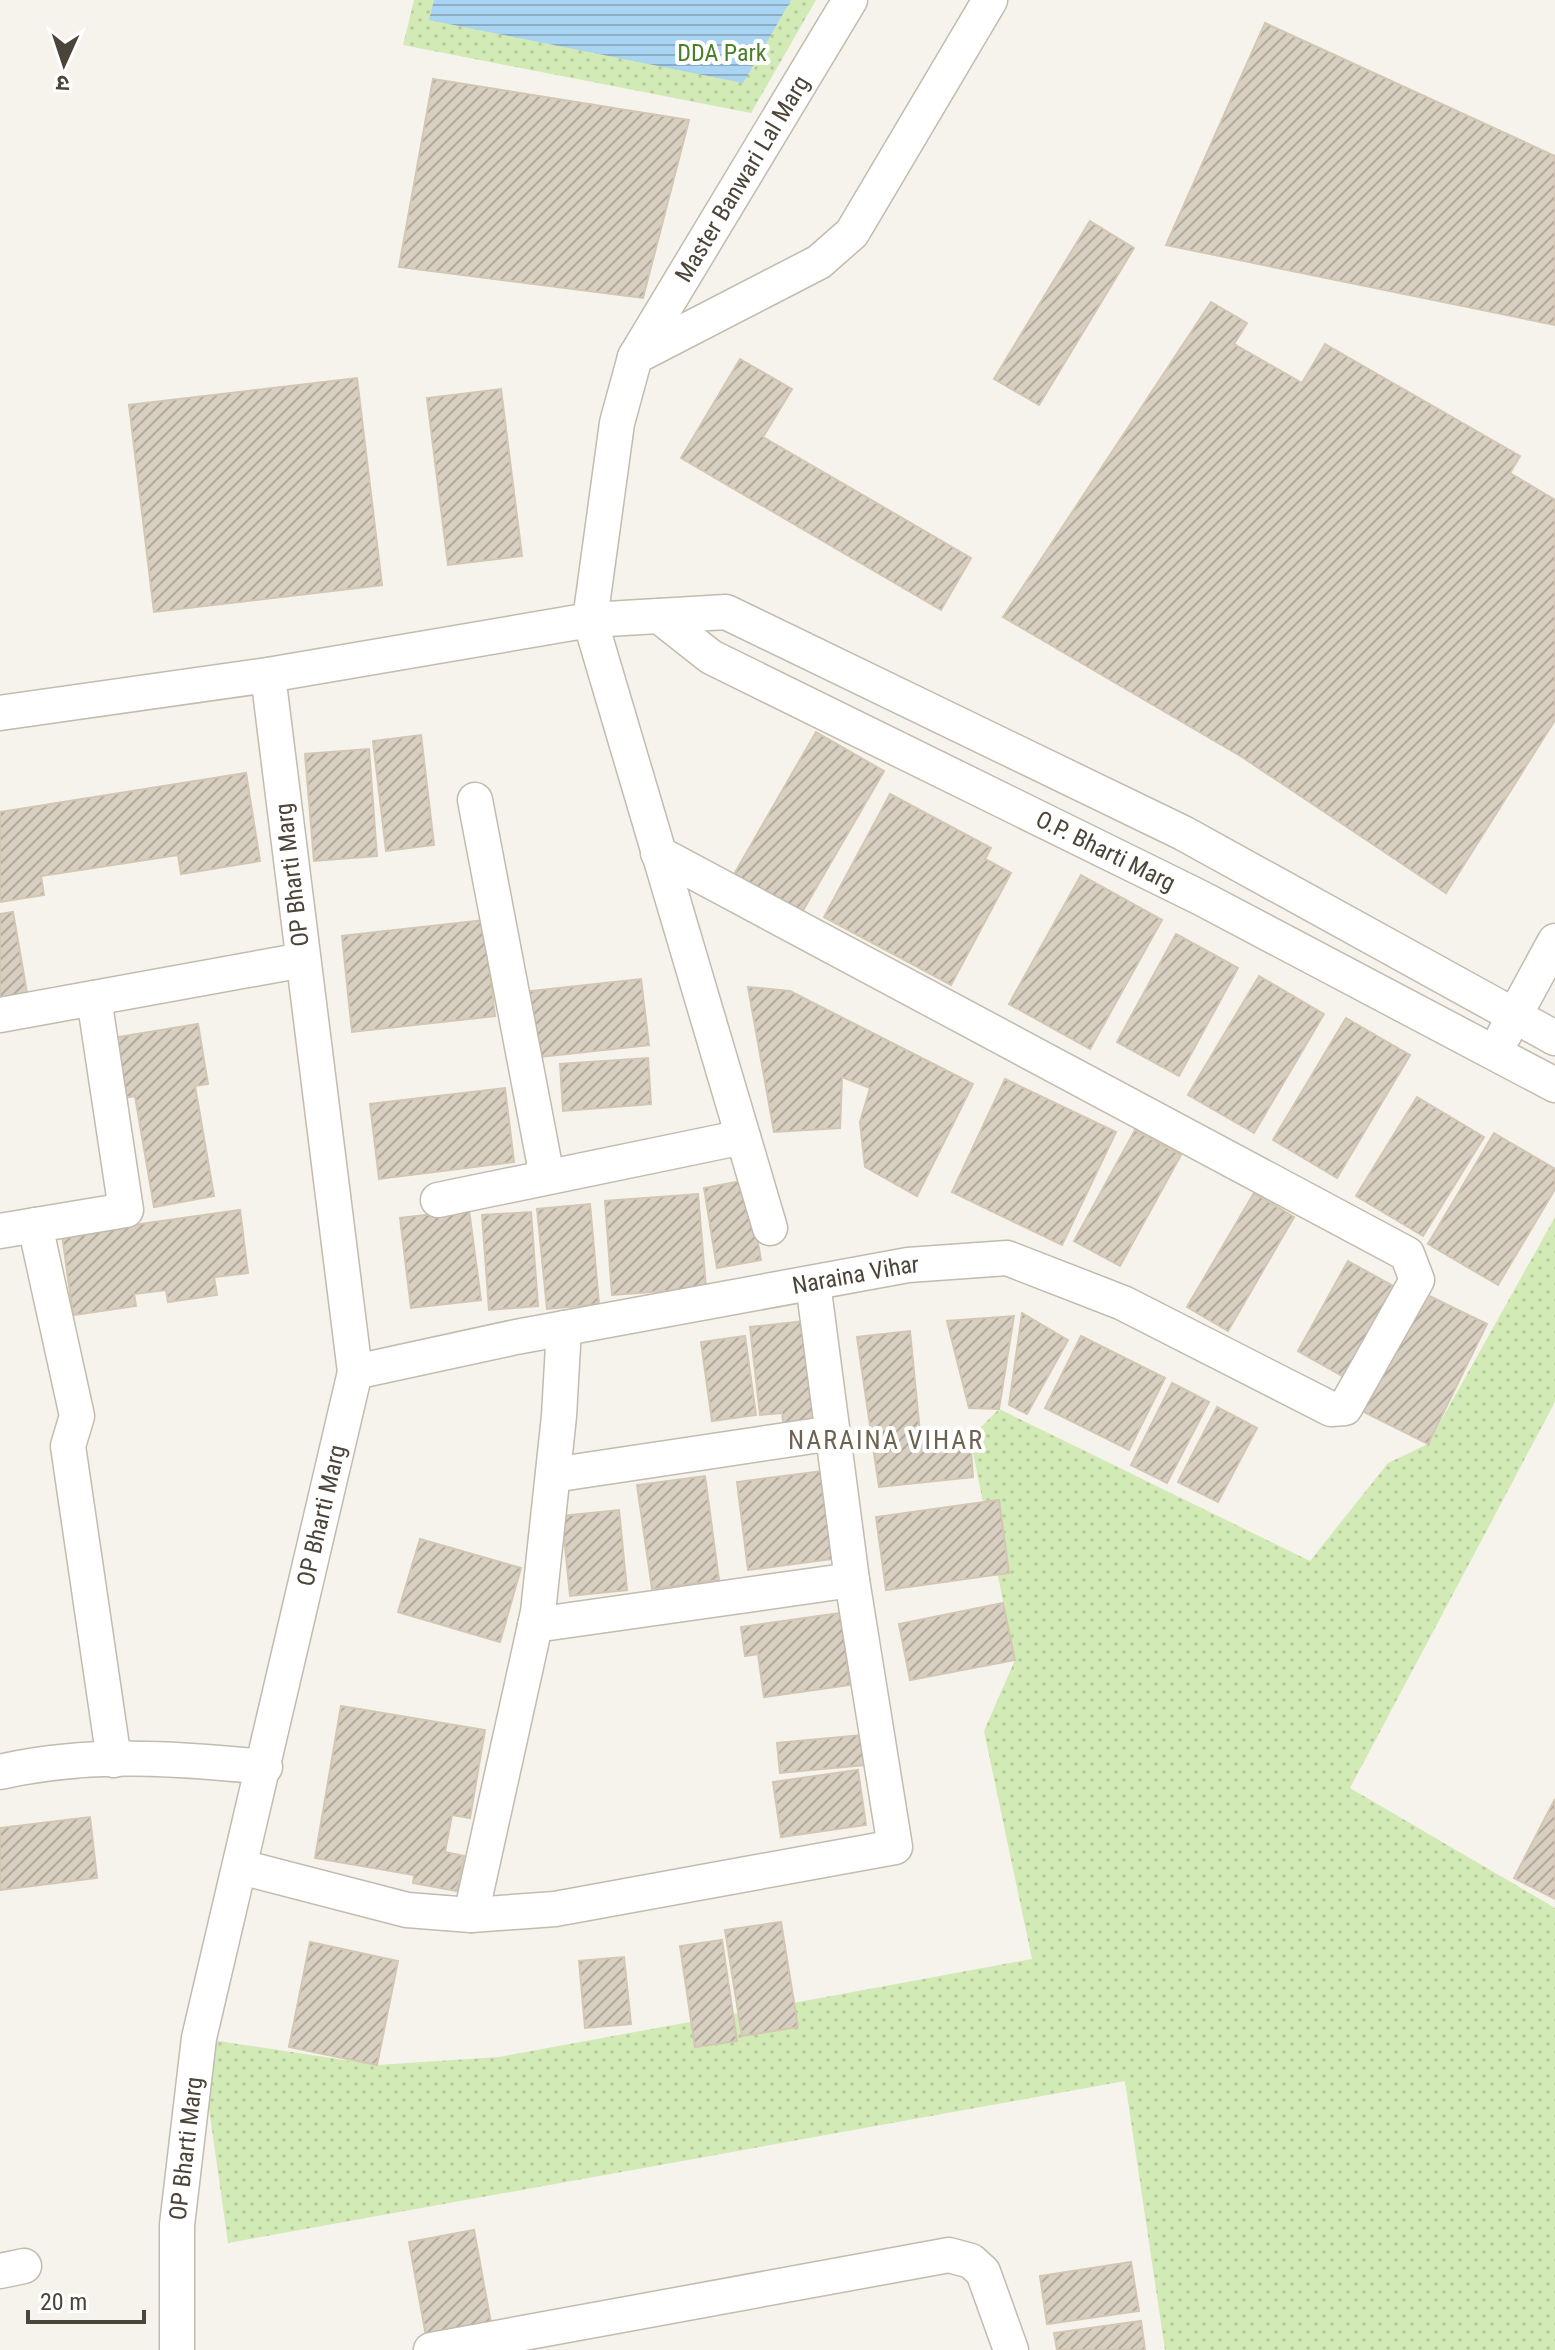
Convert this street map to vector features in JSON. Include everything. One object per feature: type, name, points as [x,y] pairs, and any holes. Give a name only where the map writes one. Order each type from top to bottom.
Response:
[{"type":"street","name":"Master Banwari Lal Marg","points":[[590,620],[617,423],[635,357],[850,0]]},
{"type":"street","points":[[635,357],[819,262],[852,233],[990,0]]},
{"type":"street","name":"O.P. Bharti Marg","points":[[0,713],[268,675],[590,620],[726,612],[1183,833],[1555,1038]]},
{"type":"street","name":"O.P. Bharti Marg","points":[[659,616],[711,657],[1201,898],[1555,1085]]},
{"type":"street","points":[[590,620],[770,1228]]},
{"type":"street","name":"OP Bharti Marg","points":[[177,2350],[177,2225],[199,2038],[265,1767],[355,1372],[268,675]]},
{"type":"street","points":[[475,800],[547,1177]]},
{"type":"street","name":"Naraina Vihar","points":[[355,1372],[393,1361],[908,1265],[1007,1258],[1123,1303],[1331,1409],[1345,1408],[1417,1280],[1407,1254],[658,853]]},
{"type":"street","points":[[1495,1052],[1555,941]]},
{"type":"street","points":[[0,1015],[303,960]]},
{"type":"street","points":[[0,1231],[126,1210],[94,998]]},
{"type":"street","points":[[438,1200],[743,1137]]},
{"type":"street","points":[[35,1225],[77,1416],[68,1446],[114,1760]]},
{"type":"street","points":[[241,1867],[407,1910],[471,1915],[555,1909],[895,1847],[852,1580],[813,1283]]},
{"type":"street","points":[[471,1915],[535,1625],[553,1475],[564,1328]]},
{"type":"street","points":[[553,1475],[833,1433]]},
{"type":"street","points":[[535,1625],[852,1580]]},
{"type":"street","points":[[0,1772],[48,1761],[176,1758],[265,1767]]},
{"type":"street","points":[[431,2350],[949,2255],[971,2261],[983,2272],[1011,2350]]},
{"type":"green space","name":"DDA Park","points":[[414,0],[816,0],[751,113],[403,45]]},
{"type":"green space","points":[[1555,1217],[1555,1402],[1350,1788],[1555,1908],[1555,2350],[1165,2350],[1125,2081],[228,2243],[199,2038],[377,2065],[499,2057],[1032,1959],[984,1731],[1015,1660],[970,1438],[999,1409],[1310,1561],[1388,1463],[1428,1444]]},
{"type":"water","points":[[434,0],[791,0],[743,83],[429,20]]},
{"type":"building","points":[[1265,23],[1555,156],[1555,325],[1166,245]]},
{"type":"building","points":[[433,79],[689,120],[643,298],[399,267]]},
{"type":"building","points":[[1090,221],[1134,248],[1039,405],[994,379]]},
{"type":"building","points":[[1211,302],[1247,323],[1234,344],[1302,383],[1325,344],[1520,456],[1510,473],[1555,500],[1555,720],[1446,893],[1242,757],[1003,617]]},
{"type":"building","points":[[740,359],[792,389],[763,437],[971,558],[941,610],[681,458]]},
{"type":"building","points":[[357,378],[382,585],[154,612],[129,405]]},
{"type":"building","points":[[501,389],[522,556],[448,565],[427,398]]},
{"type":"building","points":[[816,732],[884,771],[801,914],[733,876]]},
{"type":"building","points":[[421,735],[434,845],[386,851],[373,741]]},
{"type":"building","points":[[369,749],[377,856],[314,861],[305,754]]},
{"type":"building","points":[[246,773],[260,861],[181,874],[178,855],[41,876],[44,895],[0,902],[0,812]]},
{"type":"building","points":[[890,794],[991,848],[985,859],[1011,873],[951,985],[824,917]]},
{"type":"building","points":[[1081,875],[1162,920],[1090,1049],[1009,1004]]},
{"type":"building","points":[[13,912],[28,999],[0,1003],[0,914]]},
{"type":"building","points":[[484,920],[495,1016],[352,1032],[342,936]]},
{"type":"building","points":[[1176,934],[1238,968],[1179,1076],[1117,1042]]},
{"type":"building","points":[[1259,976],[1324,1014],[1254,1133],[1188,1095]]},
{"type":"building","points":[[641,979],[649,1045],[531,1058],[523,992]]},
{"type":"building","points":[[748,987],[790,991],[973,1084],[917,1196],[865,1167],[860,1122],[870,1088],[842,1077],[840,1128],[774,1132]]},
{"type":"building","points":[[1346,1018],[1410,1055],[1337,1178],[1273,1140]]},
{"type":"building","points":[[198,1024],[208,1084],[195,1086],[214,1196],[154,1207],[135,1096],[123,1098],[112,1038]]},
{"type":"building","points":[[648,1058],[651,1104],[563,1111],[560,1064]]},
{"type":"building","points":[[1005,1079],[1116,1132],[1062,1245],[952,1192]]},
{"type":"building","points":[[505,1088],[514,1162],[379,1179],[370,1104]]},
{"type":"building","points":[[1417,1097],[1484,1137],[1423,1236],[1356,1196]]},
{"type":"building","points":[[1135,1130],[1181,1155],[1120,1266],[1074,1241]]},
{"type":"building","points":[[1494,1133],[1555,1169],[1555,1189],[1498,1285],[1428,1244]]},
{"type":"building","points":[[747,1180],[761,1260],[717,1268],[704,1188]]},
{"type":"building","points":[[1254,1193],[1294,1217],[1228,1331],[1187,1307]]},
{"type":"building","points":[[698,1194],[706,1288],[612,1295],[605,1201]]},
{"type":"building","points":[[590,1204],[599,1304],[547,1309],[537,1209]]},
{"type":"building","points":[[240,1210],[248,1273],[214,1277],[217,1295],[168,1302],[166,1290],[134,1294],[136,1306],[73,1315],[62,1235]]},
{"type":"building","points":[[469,1210],[481,1300],[411,1308],[400,1218]]},
{"type":"building","points":[[531,1212],[538,1306],[489,1310],[482,1215]]},
{"type":"building","points":[[1348,1261],[1402,1291],[1351,1381],[1298,1351]]},
{"type":"building","points":[[1419,1291],[1487,1324],[1428,1444],[1360,1410]]},
{"type":"building","points":[[1022,1313],[1068,1340],[1027,1414],[1009,1405]]},
{"type":"building","points":[[1014,1316],[999,1409],[969,1408],[947,1321]]},
{"type":"building","points":[[804,1321],[815,1426],[784,1429],[782,1413],[760,1415],[750,1327]]},
{"type":"building","points":[[910,1331],[921,1443],[970,1438],[973,1477],[879,1487],[857,1337]]},
{"type":"building","points":[[745,1336],[756,1415],[712,1421],[701,1342]]},
{"type":"building","points":[[1081,1336],[1165,1378],[1129,1450],[1045,1408]]},
{"type":"building","points":[[1172,1383],[1209,1402],[1167,1483],[1131,1465]]},
{"type":"building","points":[[1217,1407],[1257,1428],[1218,1502],[1178,1482]]},
{"type":"building","points":[[830,1470],[840,1558],[748,1570],[737,1482]]},
{"type":"building","points":[[705,1476],[719,1580],[652,1589],[637,1485]]},
{"type":"building","points":[[999,1500],[1009,1573],[886,1590],[876,1517]]},
{"type":"building","points":[[619,1510],[627,1590],[570,1596],[562,1516]]},
{"type":"building","points":[[420,1539],[521,1568],[500,1642],[398,1612]]},
{"type":"building","points":[[1003,1603],[1015,1660],[910,1680],[899,1624]]},
{"type":"building","points":[[841,1613],[850,1685],[764,1697],[758,1654],[745,1656],[741,1627]]},
{"type":"building","points":[[341,1706],[485,1730],[470,1818],[452,1815],[445,1852],[464,1856],[457,1891],[413,1883],[414,1875],[315,1858]]},
{"type":"building","points":[[862,1735],[865,1765],[780,1773],[777,1743]]},
{"type":"building","points":[[858,1770],[866,1825],[781,1837],[773,1782]]},
{"type":"building","points":[[1555,1799],[1555,1899],[1514,1878]]},
{"type":"building","points":[[90,1817],[97,1878],[0,1890],[0,1828]]},
{"type":"building","points":[[781,1922],[798,2027],[742,2036],[725,1930]]},
{"type":"building","points":[[722,1940],[737,2041],[695,2047],[680,1946]]},
{"type":"building","points":[[310,1942],[398,1961],[377,2065],[289,2047]]},
{"type":"building","points":[[624,1957],[631,2024],[585,2028],[579,1961]]},
{"type":"building","points":[[474,2230],[491,2323],[426,2336],[409,2242]]},
{"type":"building","points":[[1131,2262],[1139,2311],[1047,2324],[1040,2276]]},
{"type":"building","points":[[1141,2321],[1145,2350],[1057,2350],[1054,2333]]},
{"type":"district","name":"NARAINA VIHAR","points":[[886,1440]]}]
